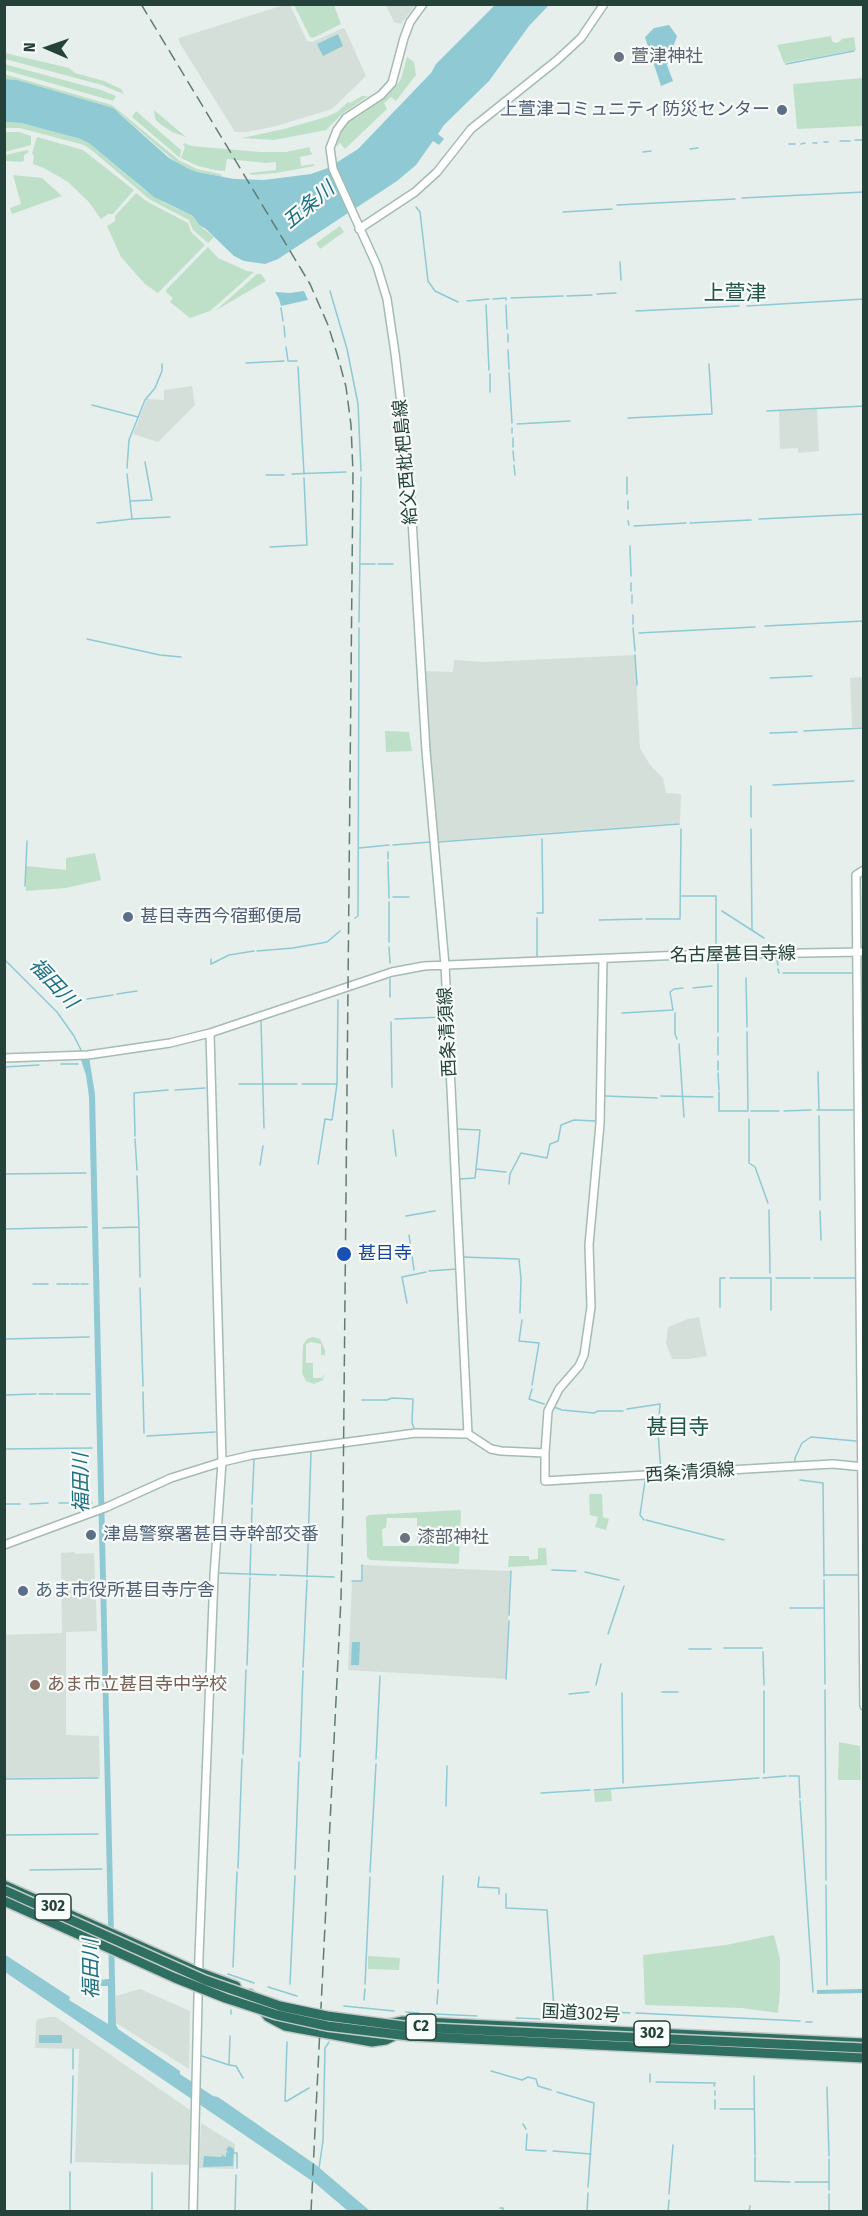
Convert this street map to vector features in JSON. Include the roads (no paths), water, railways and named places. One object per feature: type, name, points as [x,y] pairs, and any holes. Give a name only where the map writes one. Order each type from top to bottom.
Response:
[{"type":"highway","name":"国道302号","points":[[4,1887],[198,1972],[266,1998],[293,2021],[335,2030],[365,2033],[403,2020],[864,2043]]},
{"type":"highway","name":"C2","points":[[4,1887],[51,1911],[221,1986],[280,2006],[327,2016],[411,2027],[864,2048]]},
{"type":"highway","name":"C2","points":[[4,1902],[225,1998],[277,2015],[327,2026],[421,2037],[864,2058]]},
{"type":"main road","name":"給父西枇杷島線","points":[[423,4],[410,22],[392,83],[381,95],[346,118],[337,130],[330,148],[333,170],[377,266],[387,299],[397,364],[411,492],[426,752],[445,965]]},
{"type":"main road","points":[[358,226],[415,192],[471,129],[581,38],[604,4]]},
{"type":"main road","points":[[864,870],[856,876],[860,952],[864,1706]]},
{"type":"main road","name":"名古屋甚目寺線","points":[[445,965],[683,955],[860,952]]},
{"type":"main road","name":"西条清須線","points":[[603,959],[600,1124],[589,1245],[591,1307],[584,1354],[579,1366],[559,1389],[548,1411],[545,1481],[833,1464],[862,1466]]},
{"type":"main road","name":"西条清須線","points":[[4,1058],[84,1055],[170,1043],[210,1033],[392,972],[445,965],[468,1434]]},
{"type":"main road","points":[[193,2211],[198,1972],[214,1576],[222,1462],[210,1033]]},
{"type":"main road","points":[[4,1545],[98,1511],[171,1478],[252,1455],[416,1433],[468,1434],[491,1449],[545,1453]]},
{"type":"water","name":"五条川","points":[[495,5],[549,5],[529,26],[489,81],[444,125],[438,134],[444,139],[439,145],[433,141],[416,165],[397,181],[278,259],[265,264],[244,261],[234,256],[199,225],[193,216],[154,197],[81,139],[21,123],[5,122],[5,79],[17,80],[113,108],[169,158],[197,172],[234,179],[264,180],[311,174],[328,168],[358,149],[431,73],[436,64]]},
{"type":"water","points":[[669,25],[677,36],[667,65],[673,81],[661,86],[645,37],[654,28]]},
{"type":"water","points":[[338,34],[343,46],[323,56],[317,44]]},
{"type":"water","points":[[304,291],[308,300],[281,306],[275,292],[290,293]]},
{"type":"water","points":[[80,1057],[89,1057],[95,1094],[116,2025],[118,2029],[180,2071],[180,2074],[218,2097],[316,2165],[370,2211],[348,2211],[315,2183],[5,1972],[4,1954],[70,1997],[69,2000],[108,2024],[108,1986],[97,1986],[97,1980],[109,1979],[108,1923],[89,1097],[86,1075]]},
{"type":"water","points":[[352,1642],[360,1642],[359,1665],[351,1665]]},
{"type":"water","points":[[863,1989],[863,1993],[817,1994],[817,1990]]},
{"type":"water","points":[[39,2035],[62,2035],[62,2043],[39,2043]]},
{"type":"water","points":[[229,2146],[234,2149],[233,2166],[203,2167],[204,2156],[221,2157],[222,2155],[226,2157],[226,2152],[229,2153],[226,2150]]},
{"type":"waterway","points":[[786,64],[854,51]]},
{"type":"waterway","points":[[855,140],[864,140]]},
{"type":"waterway","points":[[840,141],[850,141]]},
{"type":"waterway","points":[[801,144],[805,143]]},
{"type":"waterway","points":[[789,144],[795,144]]},
{"type":"waterway","points":[[690,149],[698,148]]},
{"type":"waterway","points":[[643,152],[651,151]]},
{"type":"waterway","points":[[742,198],[864,192]]},
{"type":"waterway","points":[[617,205],[735,199]]},
{"type":"waterway","points":[[416,207],[420,212],[428,281],[435,291],[458,302]]},
{"type":"waterway","points":[[563,212],[612,209]]},
{"type":"waterway","points":[[620,262],[621,280]]},
{"type":"waterway","points":[[330,291],[347,349],[358,404],[361,471]]},
{"type":"waterway","points":[[597,294],[616,293]]},
{"type":"waterway","points":[[567,296],[592,295]]},
{"type":"waterway","points":[[511,298],[563,296]]},
{"type":"waterway","points":[[493,299],[506,298],[506,300]]},
{"type":"waterway","points":[[467,301],[489,299]]},
{"type":"waterway","points":[[747,306],[864,299]]},
{"type":"waterway","points":[[486,305],[489,370]]},
{"type":"waterway","points":[[506,305],[507,329]]},
{"type":"waterway","points":[[636,311],[739,306]]},
{"type":"waterway","points":[[281,308],[283,321]]},
{"type":"waterway","points":[[284,326],[285,337]]},
{"type":"waterway","points":[[508,334],[508,342]]},
{"type":"waterway","points":[[286,347],[288,361],[297,361]]},
{"type":"waterway","points":[[508,350],[509,369]]},
{"type":"waterway","points":[[246,363],[284,361]]},
{"type":"waterway","points":[[127,468],[129,440],[145,400],[155,388],[162,371],[162,364]]},
{"type":"waterway","points":[[628,418],[712,414],[709,364]]},
{"type":"waterway","points":[[298,367],[304,474]]},
{"type":"waterway","points":[[509,373],[512,423]]},
{"type":"waterway","points":[[490,374],[490,392]]},
{"type":"waterway","points":[[92,405],[138,417]]},
{"type":"waterway","points":[[767,411],[864,406]]},
{"type":"waterway","points":[[517,424],[570,421]]},
{"type":"waterway","points":[[512,428],[512,433]]},
{"type":"waterway","points":[[513,438],[513,447]]},
{"type":"waterway","points":[[513,451],[514,461]]},
{"type":"waterway","points":[[131,501],[152,500],[145,462]]},
{"type":"waterway","points":[[514,465],[515,475]]},
{"type":"waterway","points":[[292,474],[346,472]]},
{"type":"waterway","points":[[127,474],[132,519],[170,517]]},
{"type":"waterway","points":[[266,475],[284,475]]},
{"type":"waterway","points":[[359,622],[361,477]]},
{"type":"waterway","points":[[627,477],[627,494]]},
{"type":"waterway","points":[[270,547],[307,545],[304,478]]},
{"type":"waterway","points":[[628,501],[628,509]]},
{"type":"waterway","points":[[759,519],[864,514]]},
{"type":"waterway","points":[[97,523],[132,519]]},
{"type":"waterway","points":[[690,523],[751,520]]},
{"type":"waterway","points":[[628,521],[629,525]]},
{"type":"waterway","points":[[634,526],[686,523]]},
{"type":"waterway","points":[[630,546],[631,576]]},
{"type":"waterway","points":[[361,564],[375,564]]},
{"type":"waterway","points":[[378,564],[393,564]]},
{"type":"waterway","points":[[631,583],[631,591]]},
{"type":"waterway","points":[[632,595],[632,603]]},
{"type":"waterway","points":[[633,615],[633,624]]},
{"type":"waterway","points":[[765,626],[864,621]]},
{"type":"waterway","points":[[639,633],[755,627]]},
{"type":"waterway","points":[[355,918],[358,916],[359,628]]},
{"type":"waterway","points":[[633,628],[635,651]]},
{"type":"waterway","points":[[87,639],[160,655],[181,657]]},
{"type":"waterway","points":[[635,655],[637,685]]},
{"type":"waterway","points":[[770,678],[812,676]]},
{"type":"waterway","points":[[804,731],[864,728]]},
{"type":"waterway","points":[[770,733],[797,732]]},
{"type":"waterway","points":[[773,785],[854,781]]},
{"type":"waterway","points":[[751,786],[751,817]]},
{"type":"waterway","points":[[438,842],[679,824]]},
{"type":"waterway","points":[[646,919],[680,919],[681,829]]},
{"type":"waterway","points":[[751,829],[752,930]]},
{"type":"waterway","points":[[537,913],[543,913],[542,839]]},
{"type":"waterway","points":[[25,886],[27,841]]},
{"type":"waterway","points":[[393,845],[430,842]]},
{"type":"waterway","points":[[359,848],[389,845]]},
{"type":"waterway","points":[[388,852],[388,859]]},
{"type":"waterway","points":[[388,862],[389,898]]},
{"type":"waterway","points":[[682,896],[716,896],[716,947]]},
{"type":"waterway","points":[[393,897],[409,897]]},
{"type":"waterway","points":[[389,902],[389,942]]},
{"type":"waterway","points":[[722,911],[764,938]]},
{"type":"waterway","points":[[537,918],[537,957]]},
{"type":"waterway","points":[[599,920],[642,919]]},
{"type":"waterway","points":[[257,951],[327,942],[340,931]]},
{"type":"waterway","points":[[389,947],[390,963]]},
{"type":"waterway","points":[[211,959],[211,964],[229,955],[254,951]]},
{"type":"waterway","name":"福田川","points":[[4,959],[57,1012],[82,1052]]},
{"type":"waterway","points":[[718,959],[718,1032]]},
{"type":"waterway","points":[[777,960],[778,965]]},
{"type":"waterway","points":[[778,969],[779,973]]},
{"type":"waterway","points":[[783,973],[852,973]]},
{"type":"waterway","points":[[746,978],[747,1027]]},
{"type":"waterway","points":[[390,979],[390,997]]},
{"type":"waterway","points":[[693,988],[712,986]]},
{"type":"waterway","points":[[673,1010],[670,992],[683,988]]},
{"type":"waterway","points":[[117,994],[137,991]]},
{"type":"waterway","points":[[87,999],[113,995]]},
{"type":"waterway","points":[[61,1003],[78,1000]]},
{"type":"waterway","points":[[302,1084],[337,1084],[338,1000]]},
{"type":"waterway","points":[[622,1013],[673,1010]]},
{"type":"waterway","points":[[675,1013],[677,1039]]},
{"type":"waterway","points":[[395,1019],[443,1017]]},
{"type":"waterway","points":[[261,1021],[264,1128]]},
{"type":"waterway","points":[[391,1022],[392,1087]]},
{"type":"waterway","points":[[719,1092],[719,1111],[748,1111],[747,1032]]},
{"type":"waterway","points":[[718,1037],[718,1055]]},
{"type":"waterway","points":[[679,1044],[684,1117]]},
{"type":"waterway","points":[[718,1061],[718,1070]]},
{"type":"waterway","points":[[61,1064],[78,1064]]},
{"type":"waterway","points":[[4,1067],[39,1065]]},
{"type":"waterway","points":[[818,1072],[819,1110]]},
{"type":"waterway","points":[[718,1073],[719,1090]]},
{"type":"waterway","points":[[239,1084],[297,1084]]},
{"type":"waterway","points":[[318,1164],[325,1119],[332,1120],[337,1084]]},
{"type":"waterway","points":[[175,1090],[205,1088]]},
{"type":"waterway","points":[[135,1136],[134,1093],[168,1090]]},
{"type":"waterway","points":[[605,1096],[657,1098]]},
{"type":"waterway","points":[[661,1096],[713,1097]]},
{"type":"waterway","points":[[784,1111],[811,1110]]},
{"type":"waterway","points":[[817,1110],[853,1110]]},
{"type":"waterway","points":[[751,1111],[779,1111]]},
{"type":"waterway","points":[[819,1116],[820,1200]]},
{"type":"waterway","points":[[749,1119],[749,1163],[755,1167],[768,1203]]},
{"type":"waterway","points":[[509,1184],[510,1174],[521,1153],[547,1158],[550,1144],[558,1141],[561,1125],[574,1120],[596,1121]]},
{"type":"waterway","points":[[457,1129],[480,1130],[476,1169]]},
{"type":"waterway","points":[[393,1130],[396,1156]]},
{"type":"waterway","points":[[135,1139],[137,1170]]},
{"type":"waterway","points":[[260,1165],[263,1146]]},
{"type":"waterway","points":[[460,1179],[475,1178],[476,1169],[506,1172]]},
{"type":"waterway","points":[[4,1174],[86,1173]]},
{"type":"waterway","points":[[137,1176],[139,1226]]},
{"type":"waterway","points":[[769,1210],[770,1273]]},
{"type":"waterway","points":[[406,1216],[435,1211]]},
{"type":"waterway","points":[[820,1211],[821,1240]]},
{"type":"waterway","points":[[4,1229],[87,1227]]},
{"type":"waterway","points":[[103,1228],[139,1227],[140,1277]]},
{"type":"waterway","points":[[409,1235],[414,1270]]},
{"type":"waterway","points":[[463,1257],[519,1259],[520,1313]]},
{"type":"waterway","points":[[429,1271],[457,1269]]},
{"type":"waterway","points":[[407,1303],[402,1277],[426,1272]]},
{"type":"waterway","points":[[720,1307],[720,1278],[725,1278]]},
{"type":"waterway","points":[[730,1278],[771,1278],[771,1310]]},
{"type":"waterway","points":[[776,1278],[810,1278]]},
{"type":"waterway","points":[[814,1278],[855,1278]]},
{"type":"waterway","points":[[33,1284],[48,1284]]},
{"type":"waterway","points":[[57,1284],[69,1284]]},
{"type":"waterway","points":[[71,1284],[79,1284]]},
{"type":"waterway","points":[[81,1284],[88,1284]]},
{"type":"waterway","points":[[140,1288],[143,1386]]},
{"type":"waterway","points":[[522,1320],[519,1341],[539,1343],[532,1385]]},
{"type":"waterway","points":[[4,1339],[89,1337]]},
{"type":"waterway","points":[[532,1389],[529,1399],[544,1404]]},
{"type":"waterway","points":[[143,1392],[144,1433]]},
{"type":"waterway","points":[[4,1395],[36,1394]]},
{"type":"waterway","points":[[39,1394],[53,1394]]},
{"type":"waterway","points":[[56,1394],[90,1394]]},
{"type":"waterway","points":[[362,1400],[413,1399],[412,1423],[414,1428]]},
{"type":"waterway","points":[[627,1409],[660,1404],[658,1433],[661,1471]]},
{"type":"waterway","points":[[554,1407],[594,1413],[623,1411]]},
{"type":"waterway","points":[[147,1436],[215,1432]]},
{"type":"waterway","points":[[795,1463],[802,1443],[811,1437],[856,1441]]},
{"type":"waterway","points":[[4,1449],[92,1448]]},
{"type":"waterway","points":[[307,1577],[311,1452]]},
{"type":"waterway","points":[[252,1504],[254,1460]]},
{"type":"waterway","points":[[800,1480],[823,1483],[824,1576]]},
{"type":"waterway","points":[[644,1520],[640,1515],[645,1481]]},
{"type":"waterway","points":[[30,1504],[48,1503]]},
{"type":"waterway","points":[[59,1503],[92,1503]]},
{"type":"waterway","points":[[4,1504],[20,1504]]},
{"type":"waterway","points":[[250,1575],[252,1508]]},
{"type":"waterway","points":[[646,1520],[724,1540]]},
{"type":"waterway","points":[[352,1581],[362,1581],[362,1565]]},
{"type":"waterway","points":[[552,1570],[576,1571]]},
{"type":"waterway","points":[[509,1615],[511,1571]]},
{"type":"waterway","points":[[585,1572],[619,1580]]},
{"type":"waterway","points":[[218,1573],[276,1575]]},
{"type":"waterway","points":[[280,1575],[334,1577]]},
{"type":"waterway","points":[[825,1575],[859,1575]]},
{"type":"waterway","points":[[247,1665],[250,1578]]},
{"type":"waterway","points":[[303,1667],[307,1580]]},
{"type":"waterway","points":[[824,1580],[825,1684]]},
{"type":"waterway","points":[[608,1634],[624,1586]]},
{"type":"waterway","points":[[790,1608],[824,1608]]},
{"type":"waterway","points":[[506,1679],[509,1621]]},
{"type":"waterway","points":[[724,1648],[762,1648]]},
{"type":"waterway","points":[[689,1649],[711,1649]]},
{"type":"waterway","points":[[763,1652],[764,1685]]},
{"type":"waterway","points":[[596,1685],[601,1664]]},
{"type":"waterway","points":[[243,1754],[246,1670]]},
{"type":"waterway","points":[[300,1757],[303,1671]]},
{"type":"waterway","points":[[376,1759],[380,1676]]},
{"type":"waterway","points":[[825,1690],[826,1880]]},
{"type":"waterway","points":[[764,1691],[764,1773]]},
{"type":"waterway","points":[[569,1694],[589,1692]]},
{"type":"waterway","points":[[662,1692],[678,1692]]},
{"type":"waterway","points":[[622,1693],[623,1783]]},
{"type":"waterway","points":[[238,1868],[242,1759]]},
{"type":"waterway","points":[[295,1869],[299,1762]]},
{"type":"waterway","points":[[370,1872],[376,1764]]},
{"type":"waterway","points":[[446,1806],[447,1766]]},
{"type":"waterway","points":[[763,1778],[786,1776]]},
{"type":"waterway","points":[[789,1776],[799,1776],[800,1798]]},
{"type":"waterway","points":[[4,1779],[98,1778]]},
{"type":"waterway","points":[[594,1790],[759,1778]]},
{"type":"waterway","points":[[541,1793],[590,1790]]},
{"type":"waterway","points":[[800,1801],[813,1992]]},
{"type":"waterway","points":[[4,1835],[98,1834]]},
{"type":"waterway","points":[[30,1870],[102,1869]]},
{"type":"waterway","points":[[233,1967],[237,1872]]},
{"type":"waterway","points":[[290,1984],[295,1876]]},
{"type":"waterway","points":[[438,1983],[443,1876]]},
{"type":"waterway","points":[[365,1984],[370,1877]]},
{"type":"waterway","points":[[479,1877],[478,1887],[499,1888],[499,1894]]},
{"type":"waterway","points":[[826,1885],[827,1985]]},
{"type":"waterway","points":[[506,1894],[506,1908],[547,1910],[554,2009],[573,2010]]},
{"type":"waterway","points":[[228,1974],[254,1983]]},
{"type":"waterway","points":[[268,1987],[297,1996]]},
{"type":"waterway","points":[[364,2000],[365,1989]]},
{"type":"waterway","points":[[437,2004],[438,1990]]},
{"type":"waterway","points":[[344,2006],[394,2011]]},
{"type":"waterway","points":[[579,2010],[630,2013]]},
{"type":"waterway","points":[[406,2012],[419,2013]]},
{"type":"waterway","points":[[636,2013],[800,2021]]},
{"type":"waterway","points":[[435,2014],[477,2016]]},
{"type":"waterway","points":[[516,2018],[541,2019]]},
{"type":"waterway","points":[[806,2022],[812,2022]]},
{"type":"waterway","points":[[230,2036],[229,2065],[236,2066],[243,2078]]},
{"type":"waterway","points":[[287,2042],[285,2101],[309,2088]]},
{"type":"waterway","points":[[319,2168],[323,2141],[325,2048],[329,2042]]},
{"type":"waterway","points":[[73,2049],[73,2069]]},
{"type":"waterway","points":[[202,2056],[229,2065]]},
{"type":"waterway","points":[[491,2071],[522,2080],[528,2077],[536,2079],[538,2086],[551,2090]]},
{"type":"waterway","points":[[650,2074],[650,2082]]},
{"type":"waterway","points":[[71,2163],[73,2076]]},
{"type":"waterway","points":[[754,2076],[755,2155]]},
{"type":"waterway","points":[[656,2082],[715,2083],[714,2086]]},
{"type":"waterway","points":[[827,2087],[829,2156]]},
{"type":"waterway","points":[[557,2092],[594,2103],[588,2187]]},
{"type":"waterway","points":[[715,2100],[715,2109]]},
{"type":"waterway","points":[[720,2109],[754,2109]]},
{"type":"waterway","points":[[523,2124],[526,2129]]},
{"type":"waterway","points":[[527,2134],[526,2150],[546,2151]]},
{"type":"waterway","points":[[669,2194],[673,2145]]},
{"type":"waterway","points":[[553,2151],[591,2154]]},
{"type":"waterway","points":[[234,2153],[237,2153],[237,2168]]},
{"type":"waterway","points":[[755,2157],[755,2181],[790,2182]]},
{"type":"waterway","points":[[829,2159],[829,2190]]},
{"type":"waterway","points":[[70,2172],[70,2212]]},
{"type":"waterway","points":[[152,2173],[152,2212]]},
{"type":"waterway","points":[[235,2212],[236,2175]]},
{"type":"waterway","points":[[795,2182],[829,2182]]},
{"type":"waterway","points":[[587,2212],[588,2193]]},
{"type":"waterway","points":[[829,2194],[829,2212]]},
{"type":"waterway","points":[[668,2212],[669,2200]]},
{"type":"waterway","points":[[749,2212],[750,2206]]},
{"type":"waterway","points":[[500,2208],[503,2208],[503,2212]]},
{"type":"railway","points":[[141,4],[310,284],[328,325],[338,357],[346,387],[351,425],[353,473],[341,1598],[311,2212]]},
{"type":"place","name":"萱津神社","points":[[619,57]]},
{"type":"place","name":"上萱津コミュニティ防災センター","points":[[782,110]]},
{"type":"place","name":"甚目寺西今宿郵便局","points":[[128,917]]},
{"type":"place","name":"甚目寺","points":[[344,1254]]},
{"type":"place","name":"津島警察署甚目寺幹部交番","points":[[91,1535]]},
{"type":"place","name":"漆部神社","points":[[405,1538]]},
{"type":"place","name":"あま市役所甚目寺庁舎","points":[[23,1591]]},
{"type":"place","name":"あま市立甚目寺中学校","points":[[35,1685]]},
{"type":"district","name":"上萱津","points":[[735,294]]},
{"type":"district","name":"甚目寺","points":[[678,1428]]}]
